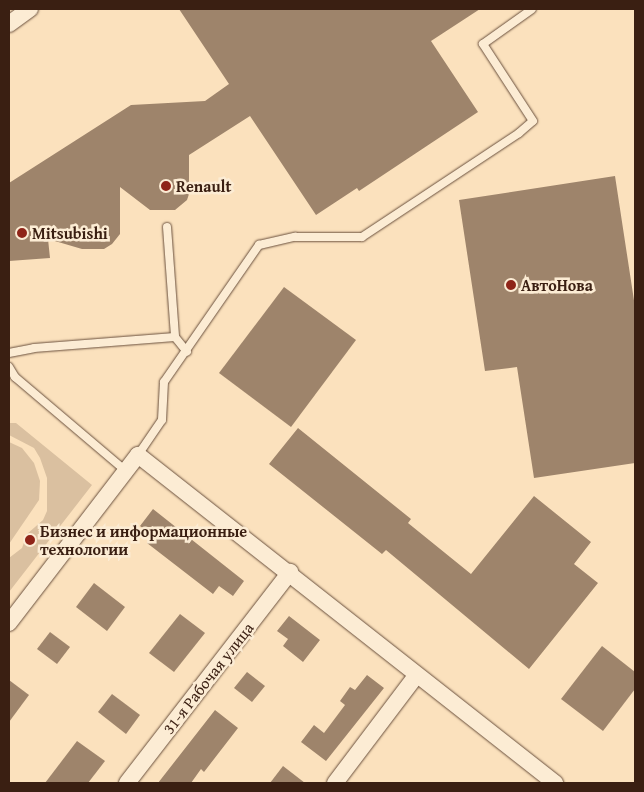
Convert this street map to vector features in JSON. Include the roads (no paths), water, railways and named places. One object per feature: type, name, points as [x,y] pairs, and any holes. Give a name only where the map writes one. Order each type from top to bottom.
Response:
[{"type":"street","points":[[9,24],[30,9]]},
{"type":"street","points":[[9,624],[138,455],[290,572],[416,676],[555,783]]},
{"type":"street","name":"31-я Рабочая улица","points":[[126,783],[290,572]]},
{"type":"street","points":[[335,783],[416,676]]},
{"type":"lane","points":[[138,455],[162,420],[164,382],[187,352],[259,244],[295,236],[362,237],[519,133],[533,120],[483,44],[532,9]]},
{"type":"lane","points":[[167,227],[175,338],[187,352]]},
{"type":"lane","points":[[9,353],[34,348],[175,338]]},
{"type":"lane","points":[[9,367],[15,377],[126,471]]},
{"type":"place","name":"Renault","points":[[166,186]]},
{"type":"place","name":"Mitsubishi","points":[[22,233]]},
{"type":"place","name":"АвтоНова","points":[[511,285]]},
{"type":"place","name":"Бизнес и информационные технологии","points":[[30,540]]}]
